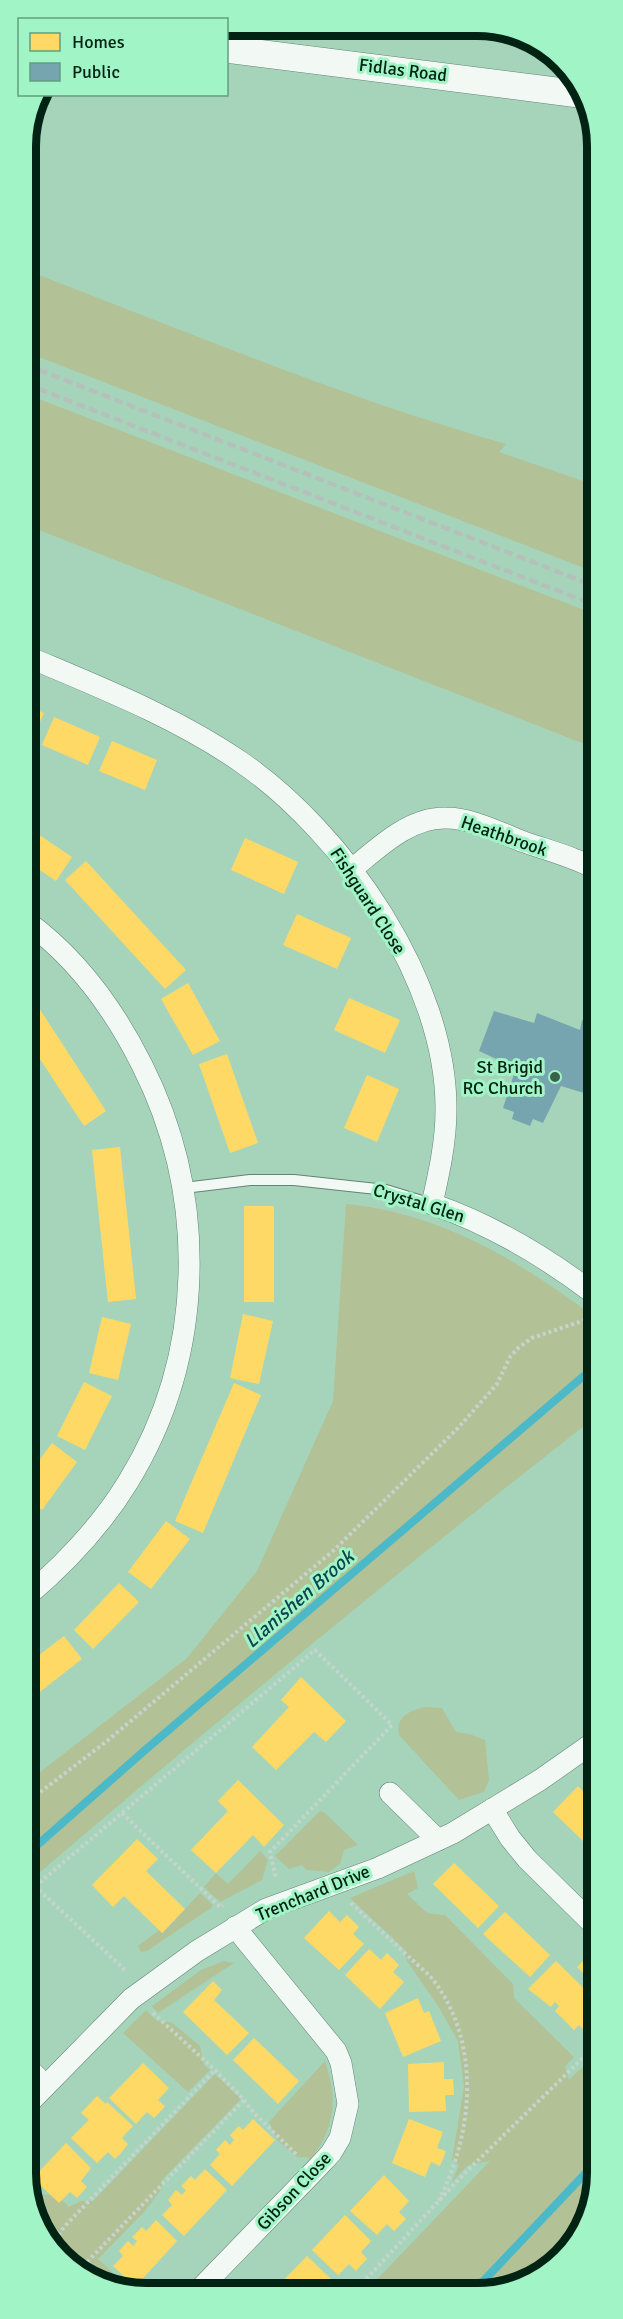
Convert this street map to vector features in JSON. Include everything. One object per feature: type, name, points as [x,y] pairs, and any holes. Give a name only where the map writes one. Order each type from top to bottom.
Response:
[{"type":"street","name":"Fidlas Road","points":[[228,49],[574,93]]},
{"type":"street","name":"Fishguard Close","points":[[36,660],[142,707],[233,756],[287,798],[315,825],[351,870],[378,909],[411,967],[422,992],[438,1047],[447,1109],[442,1158],[432,1204]]},
{"type":"street","name":"Heathbrook","points":[[351,870],[409,826],[426,820],[445,818],[487,828],[587,866]]},
{"type":"street","points":[[36,930],[85,975],[121,1025],[151,1081],[176,1149],[184,1188],[190,1243],[188,1289],[181,1347],[164,1408],[153,1435],[128,1482],[103,1518],[76,1552],[36,1588]]},
{"type":"street","name":"Crystal Glen","points":[[432,1204],[477,1221],[514,1240],[587,1289]]},
{"type":"street","name":"Trenchard Drive","points":[[36,2095],[131,1999],[163,1974],[235,1927],[282,1902],[371,1870],[438,1840],[540,1780],[587,1747]]},
{"type":"street","points":[[390,1793],[438,1840]]},
{"type":"street","points":[[492,1809],[526,1859],[587,1918]]},
{"type":"street","name":"Gibson Close","points":[[206,2283],[331,2153],[345,2123],[348,2104],[341,2063],[336,2051],[235,1927]]},
{"type":"street","points":[[36,2076],[45,2085]]},
{"type":"lane","name":"Crystal Glen","points":[[184,1188],[250,1180],[294,1180],[386,1190],[432,1204]]},
{"type":"path","points":[[36,1795],[106,1741],[333,1551],[458,1428],[497,1384],[510,1357],[518,1348],[532,1338],[587,1321]]},
{"type":"path","points":[[36,1885],[315,1650],[392,1725],[270,1852],[276,1878]]},
{"type":"path","points":[[122,1813],[220,1906],[229,1902]]},
{"type":"path","points":[[36,1887],[134,1978]]},
{"type":"path","points":[[344,1897],[431,1978],[449,2005],[460,2032],[466,2073],[467,2112],[462,2145],[449,2182],[438,2202]]},
{"type":"path","points":[[146,2006],[215,2070],[254,2113],[304,2162]]},
{"type":"path","points":[[362,2283],[537,2100],[587,2053]]},
{"type":"path","points":[[57,2237],[64,2227],[215,2070]]},
{"type":"path","points":[[95,2270],[87,2262],[244,2100]]},
{"type":"green space","points":[[36,274],[384,406],[506,444],[499,452],[587,483],[587,569],[36,356]]},
{"type":"green space","points":[[36,398],[587,611],[587,745],[36,529]]},
{"type":"green space","points":[[346,1204],[381,1209],[415,1218],[479,1243],[540,1278],[587,1312],[587,1424],[309,1647],[36,1876],[36,1775],[187,1658],[257,1571],[333,1401]]},
{"type":"green space","points":[[425,1707],[442,1708],[456,1732],[485,1740],[489,1780],[484,1792],[459,1800],[399,1735],[399,1723],[405,1715]]},
{"type":"green space","points":[[320,1811],[325,1813],[358,1845],[344,1850],[340,1864],[329,1872],[307,1870],[302,1865],[289,1869],[275,1856]]},
{"type":"green space","points":[[260,1851],[268,1860],[262,1880],[220,1902],[204,1887],[216,1873],[228,1884]]},
{"type":"green space","points":[[414,1871],[418,1888],[407,1894],[427,1913],[445,1915],[513,1984],[514,1998],[574,2057],[565,2066],[569,2080],[587,2063],[587,2180],[579,2215],[560,2245],[549,2256],[519,2275],[477,2283],[374,2283],[490,2161],[468,2165],[452,2182],[459,2165],[452,2160],[464,2086],[458,2041],[438,2006],[407,1961],[404,1949],[350,1898]]},
{"type":"green space","points":[[200,1893],[213,1905],[211,1908],[147,1951],[141,1952],[138,1946],[159,1930],[163,1933]]},
{"type":"green space","points":[[224,1961],[234,1963],[158,2013],[152,2006],[201,1970]]},
{"type":"green space","points":[[146,2010],[157,2021],[171,2022],[200,2046],[204,2065],[210,2070],[188,2092],[123,2033]]},
{"type":"green space","points":[[325,2061],[332,2088],[332,2113],[325,2137],[310,2160],[307,2157],[297,2157],[277,2140],[269,2122]]},
{"type":"green space","points":[[215,2074],[241,2099],[161,2181],[162,2188],[145,2211],[98,2259],[112,2272],[115,2278],[91,2268],[63,2245],[47,2222],[38,2195],[40,2197],[44,2194],[59,2197],[69,2207],[81,2201],[93,2201]]},
{"type":"building: Homes","points":[[36,709],[44,713],[36,730]]},
{"type":"building: Homes","points":[[54,717],[100,737],[88,765],[42,745]]},
{"type":"building: Homes","points":[[112,741],[157,760],[145,790],[99,771]]},
{"type":"building: Homes","points":[[36,833],[72,857],[56,881],[36,868]]},
{"type":"building: Homes","points":[[245,838],[298,862],[284,894],[231,870]]},
{"type":"building: Homes","points":[[86,861],[186,970],[165,989],[65,880]]},
{"type":"building: Homes","points":[[297,914],[351,938],[337,969],[283,945]]},
{"type":"building: Homes","points":[[188,983],[220,1041],[193,1055],[161,999]]},
{"type":"building: Homes","points":[[349,998],[400,1020],[385,1053],[334,1030]]},
{"type":"building: Homes","points":[[36,1003],[106,1111],[84,1126],[36,1053]]},
{"type":"building: Homes","points":[[227,1054],[258,1143],[230,1153],[199,1064]]},
{"type":"building: Homes","points":[[367,1075],[399,1089],[377,1142],[344,1128]]},
{"type":"building: Homes","points":[[120,1147],[136,1299],[108,1302],[92,1150]]},
{"type":"building: Homes","points":[[244,1206],[274,1206],[274,1302],[244,1302]]},
{"type":"building: Homes","points":[[243,1314],[273,1321],[259,1384],[230,1378]]},
{"type":"building: Homes","points":[[102,1317],[131,1324],[118,1380],[89,1373]]},
{"type":"building: Homes","points":[[84,1382],[112,1396],[85,1450],[57,1436]]},
{"type":"building: Homes","points":[[234,1383],[261,1395],[203,1533],[175,1521]]},
{"type":"building: Homes","points":[[52,1443],[77,1462],[42,1510],[36,1506],[36,1465]]},
{"type":"building: Homes","points":[[166,1521],[190,1539],[151,1589],[128,1572]]},
{"type":"building: Homes","points":[[119,1583],[139,1602],[93,1649],[74,1630]]},
{"type":"building: Homes","points":[[64,1636],[82,1659],[36,1695],[36,1657]]},
{"type":"building: Homes","points":[[301,1677],[346,1721],[326,1742],[314,1732],[276,1770],[252,1747],[289,1707],[281,1700]]},
{"type":"building: Homes","points":[[238,1780],[284,1825],[264,1847],[253,1835],[216,1873],[191,1850],[228,1811],[218,1801]]},
{"type":"building: Homes","points":[[578,1786],[587,1795],[587,1845],[553,1812]]},
{"type":"building: Homes","points":[[137,1839],[158,1859],[146,1871],[185,1909],[162,1933],[124,1896],[113,1907],[92,1885]]},
{"type":"building: Homes","points":[[454,1863],[499,1906],[478,1928],[433,1884]]},
{"type":"building: Homes","points":[[329,1911],[340,1922],[347,1915],[359,1927],[353,1934],[364,1944],[339,1970],[304,1938]]},
{"type":"building: Homes","points":[[505,1912],[550,1955],[530,1977],[483,1934]]},
{"type":"building: Homes","points":[[369,1949],[381,1960],[387,1953],[399,1965],[393,1972],[404,1982],[380,2009],[345,1975]]},
{"type":"building: Homes","points":[[587,1957],[587,1977],[577,1967]]},
{"type":"building: Homes","points":[[556,1961],[587,1991],[587,2033],[579,2025],[574,2030],[555,2011],[559,2006],[555,2002],[551,2007],[528,1989]]},
{"type":"building: Homes","points":[[213,1981],[222,1990],[214,2000],[249,2033],[227,2055],[183,2012]]},
{"type":"building: Homes","points":[[418,1998],[424,2013],[429,2011],[441,2041],[403,2057],[385,2013]]},
{"type":"building: Homes","points":[[254,2038],[299,2081],[278,2104],[233,2060]]},
{"type":"building: Homes","points":[[444,2062],[444,2079],[453,2079],[454,2095],[445,2095],[446,2111],[409,2112],[408,2064]]},
{"type":"building: Homes","points":[[143,2063],[169,2088],[158,2100],[165,2106],[160,2112],[154,2118],[147,2112],[136,2124],[109,2098]]},
{"type":"building: Homes","points":[[97,2096],[133,2126],[122,2138],[128,2144],[121,2153],[115,2159],[108,2152],[97,2163],[71,2138],[89,2120],[81,2113]]},
{"type":"building: Homes","points":[[253,2119],[275,2140],[232,2186],[210,2165],[220,2154],[216,2150],[225,2140],[230,2145],[234,2140],[230,2135],[239,2126],[243,2130]]},
{"type":"building: Homes","points":[[409,2119],[443,2132],[437,2148],[446,2151],[443,2159],[440,2166],[431,2162],[425,2177],[392,2163]]},
{"type":"building: Homes","points":[[66,2143],[91,2168],[81,2181],[87,2187],[77,2198],[70,2192],[59,2203],[37,2181],[36,2175]]},
{"type":"building: Homes","points":[[205,2169],[227,2190],[184,2236],[162,2215],[172,2205],[168,2200],[176,2190],[182,2195],[186,2190],[181,2186],[191,2176],[195,2180]]},
{"type":"building: Homes","points":[[384,2175],[409,2201],[399,2212],[406,2219],[394,2231],[387,2224],[377,2235],[350,2211]]},
{"type":"building: Homes","points":[[345,2215],[371,2241],[361,2252],[367,2259],[356,2271],[349,2264],[338,2275],[312,2250]]},
{"type":"building: Homes","points":[[156,2220],[177,2241],[139,2283],[129,2282],[113,2266],[123,2256],[119,2251],[128,2241],[133,2246],[137,2241],[132,2237],[142,2227],[146,2231]]},
{"type":"building: Homes","points":[[307,2256],[333,2281],[331,2283],[281,2283]]},
{"type":"building: Public","name":"St Brigid RC Church","points":[[494,1011],[534,1023],[537,1013],[580,1030],[582,1020],[587,1022],[587,1094],[561,1086],[543,1123],[533,1119],[530,1126],[512,1119],[514,1112],[503,1108],[516,1068],[479,1051]]},
{"type":"waterway","name":"Llanishen Brook","points":[[36,1846],[144,1751],[587,1373]]},
{"type":"waterway","points":[[482,2283],[587,2172]]},
{"type":"railway","points":[[36,369],[587,583]]},
{"type":"railway","points":[[36,388],[587,602]]},
{"type":"place","name":"St Brigid RC Church","points":[[555,1077]]}]
